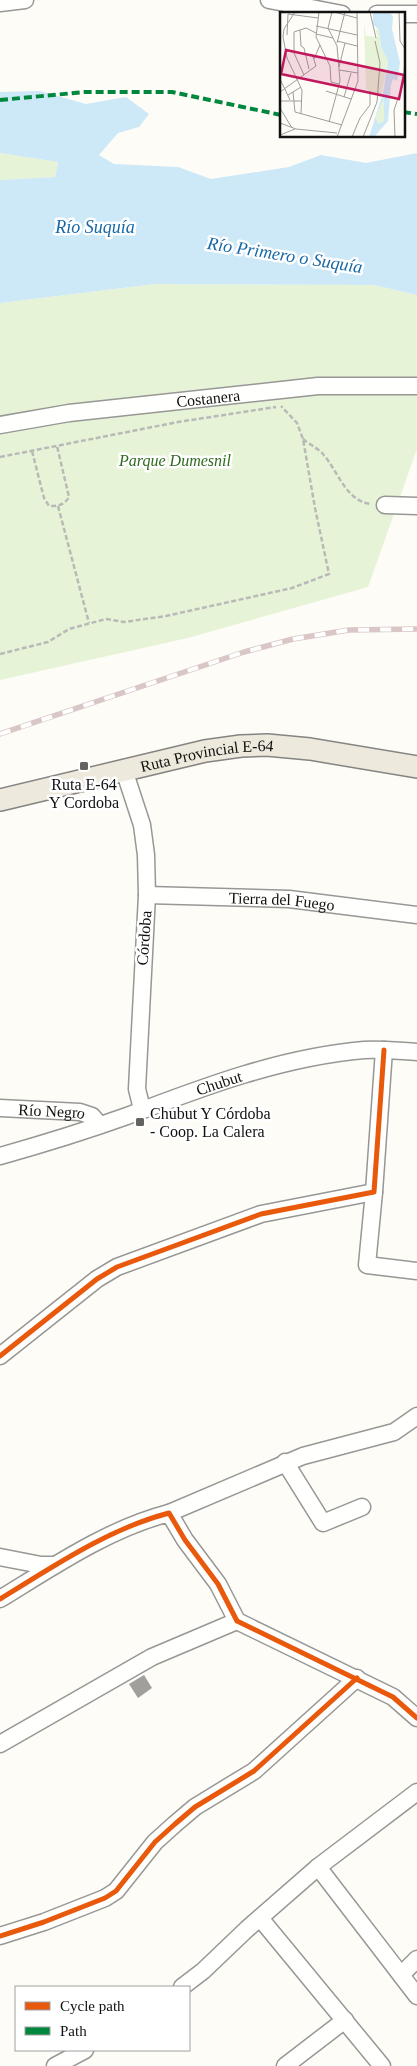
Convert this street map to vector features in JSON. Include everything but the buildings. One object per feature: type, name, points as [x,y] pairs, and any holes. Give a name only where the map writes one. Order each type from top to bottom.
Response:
[{"type":"main road","name":"Ruta Provincial E-64","points":[[0,800],[226,747],[254,745],[310,749],[417,767]]},
{"type":"street","points":[[0,3],[25,0]]},
{"type":"street","points":[[268,0],[331,12]]},
{"type":"street","points":[[404,14],[417,14]]},
{"type":"street","name":"Costanera","points":[[0,425],[69,413],[318,386],[417,386]]},
{"type":"street","points":[[385,505],[417,506]]},
{"type":"street","name":"Córdoba","points":[[124,770],[145,839],[147,894],[136,1089],[142,1109]]},
{"type":"street","name":"Tierra del Fuego","points":[[147,894],[289,899],[417,915]]},
{"type":"street","points":[[384,1050],[367,1265],[417,1270]]},
{"type":"street","name":"Chubut","points":[[0,1156],[100,1125],[222,1081],[275,1066],[342,1053],[384,1050],[417,1052]]},
{"type":"street","name":"Río Negro","points":[[0,1108],[80,1112],[92,1116],[100,1125]]},
{"type":"street","points":[[0,1356],[97,1279],[117,1267],[261,1214],[374,1192]]},
{"type":"street","points":[[0,1599],[55,1565],[123,1528],[169,1513],[285,1462],[394,1432],[417,1416]]},
{"type":"street","points":[[285,1462],[323,1523],[362,1507]]},
{"type":"street","points":[[169,1513],[185,1540],[218,1584],[237,1621],[393,1697],[417,1718]]},
{"type":"street","points":[[0,1557],[41,1565],[55,1565]]},
{"type":"street","points":[[0,1744],[152,1657],[237,1621]]},
{"type":"street","points":[[0,1936],[44,1922],[105,1898],[116,1891],[155,1842],[175,1824],[195,1807],[254,1771],[357,1678]]},
{"type":"street","points":[[183,1986],[203,1971],[318,1867],[417,1792]]},
{"type":"street","points":[[318,1867],[417,1996]]},
{"type":"street","points":[[260,1918],[382,2066]]},
{"type":"street","points":[[401,1975],[417,1959]]},
{"type":"street","points":[[285,2066],[345,2020]]},
{"type":"street","points":[[55,2066],[83,2051]]},
{"type":"path","points":[[0,458],[178,422],[270,409],[280,405],[297,423],[303,439],[329,574],[292,588],[166,616],[124,622],[106,619],[69,629],[48,642],[0,654]]},
{"type":"path","points":[[303,439],[322,454],[350,494],[365,503],[385,505]]},
{"type":"path","points":[[32,451],[44,498],[49,506],[58,506],[65,503],[69,497],[57,446]]},
{"type":"path","points":[[58,506],[90,623]]},
{"type":"green space","points":[[0,153],[58,162],[55,177],[0,180]]},
{"type":"green space","name":"Parque Dumesnil","points":[[155,284],[374,285],[417,295],[417,449],[368,587],[188,638],[0,680],[0,303]]},
{"type":"water","name":"Río Suquía","points":[[40,91],[86,104],[126,97],[149,114],[139,127],[118,133],[99,155],[114,164],[178,167],[211,179],[289,167],[321,155],[366,163],[417,153],[417,295],[374,285],[155,284],[0,303],[0,180],[55,177],[58,162],[0,153],[0,92]]},
{"type":"railway","points":[[0,734],[244,652],[293,639],[349,630],[417,629]]},
{"type":"marked path","points":[[0,100],[85,92],[172,92],[280,115]]},
{"type":"marked path","points":[[404,112],[417,114]]},
{"type":"cycle path","points":[[0,1356],[97,1279],[117,1267],[261,1214],[374,1192],[384,1050]]},
{"type":"cycle path","points":[[0,1599],[103,1539],[146,1520],[169,1513],[185,1540],[218,1584],[237,1621],[393,1697],[417,1718]]},
{"type":"cycle path","points":[[0,1936],[44,1922],[105,1898],[116,1891],[155,1842],[175,1824],[195,1807],[254,1771],[357,1678]]},
{"type":"place","name":"Ruta E-64 Y Cordoba","points":[[84,766]]},
{"type":"place","name":"Chubut Y Córdoba - Coop. La Calera","points":[[140,1122]]},
{"type":"water label","name":"Río Primero o Suquía","points":[[285,255]]}]
